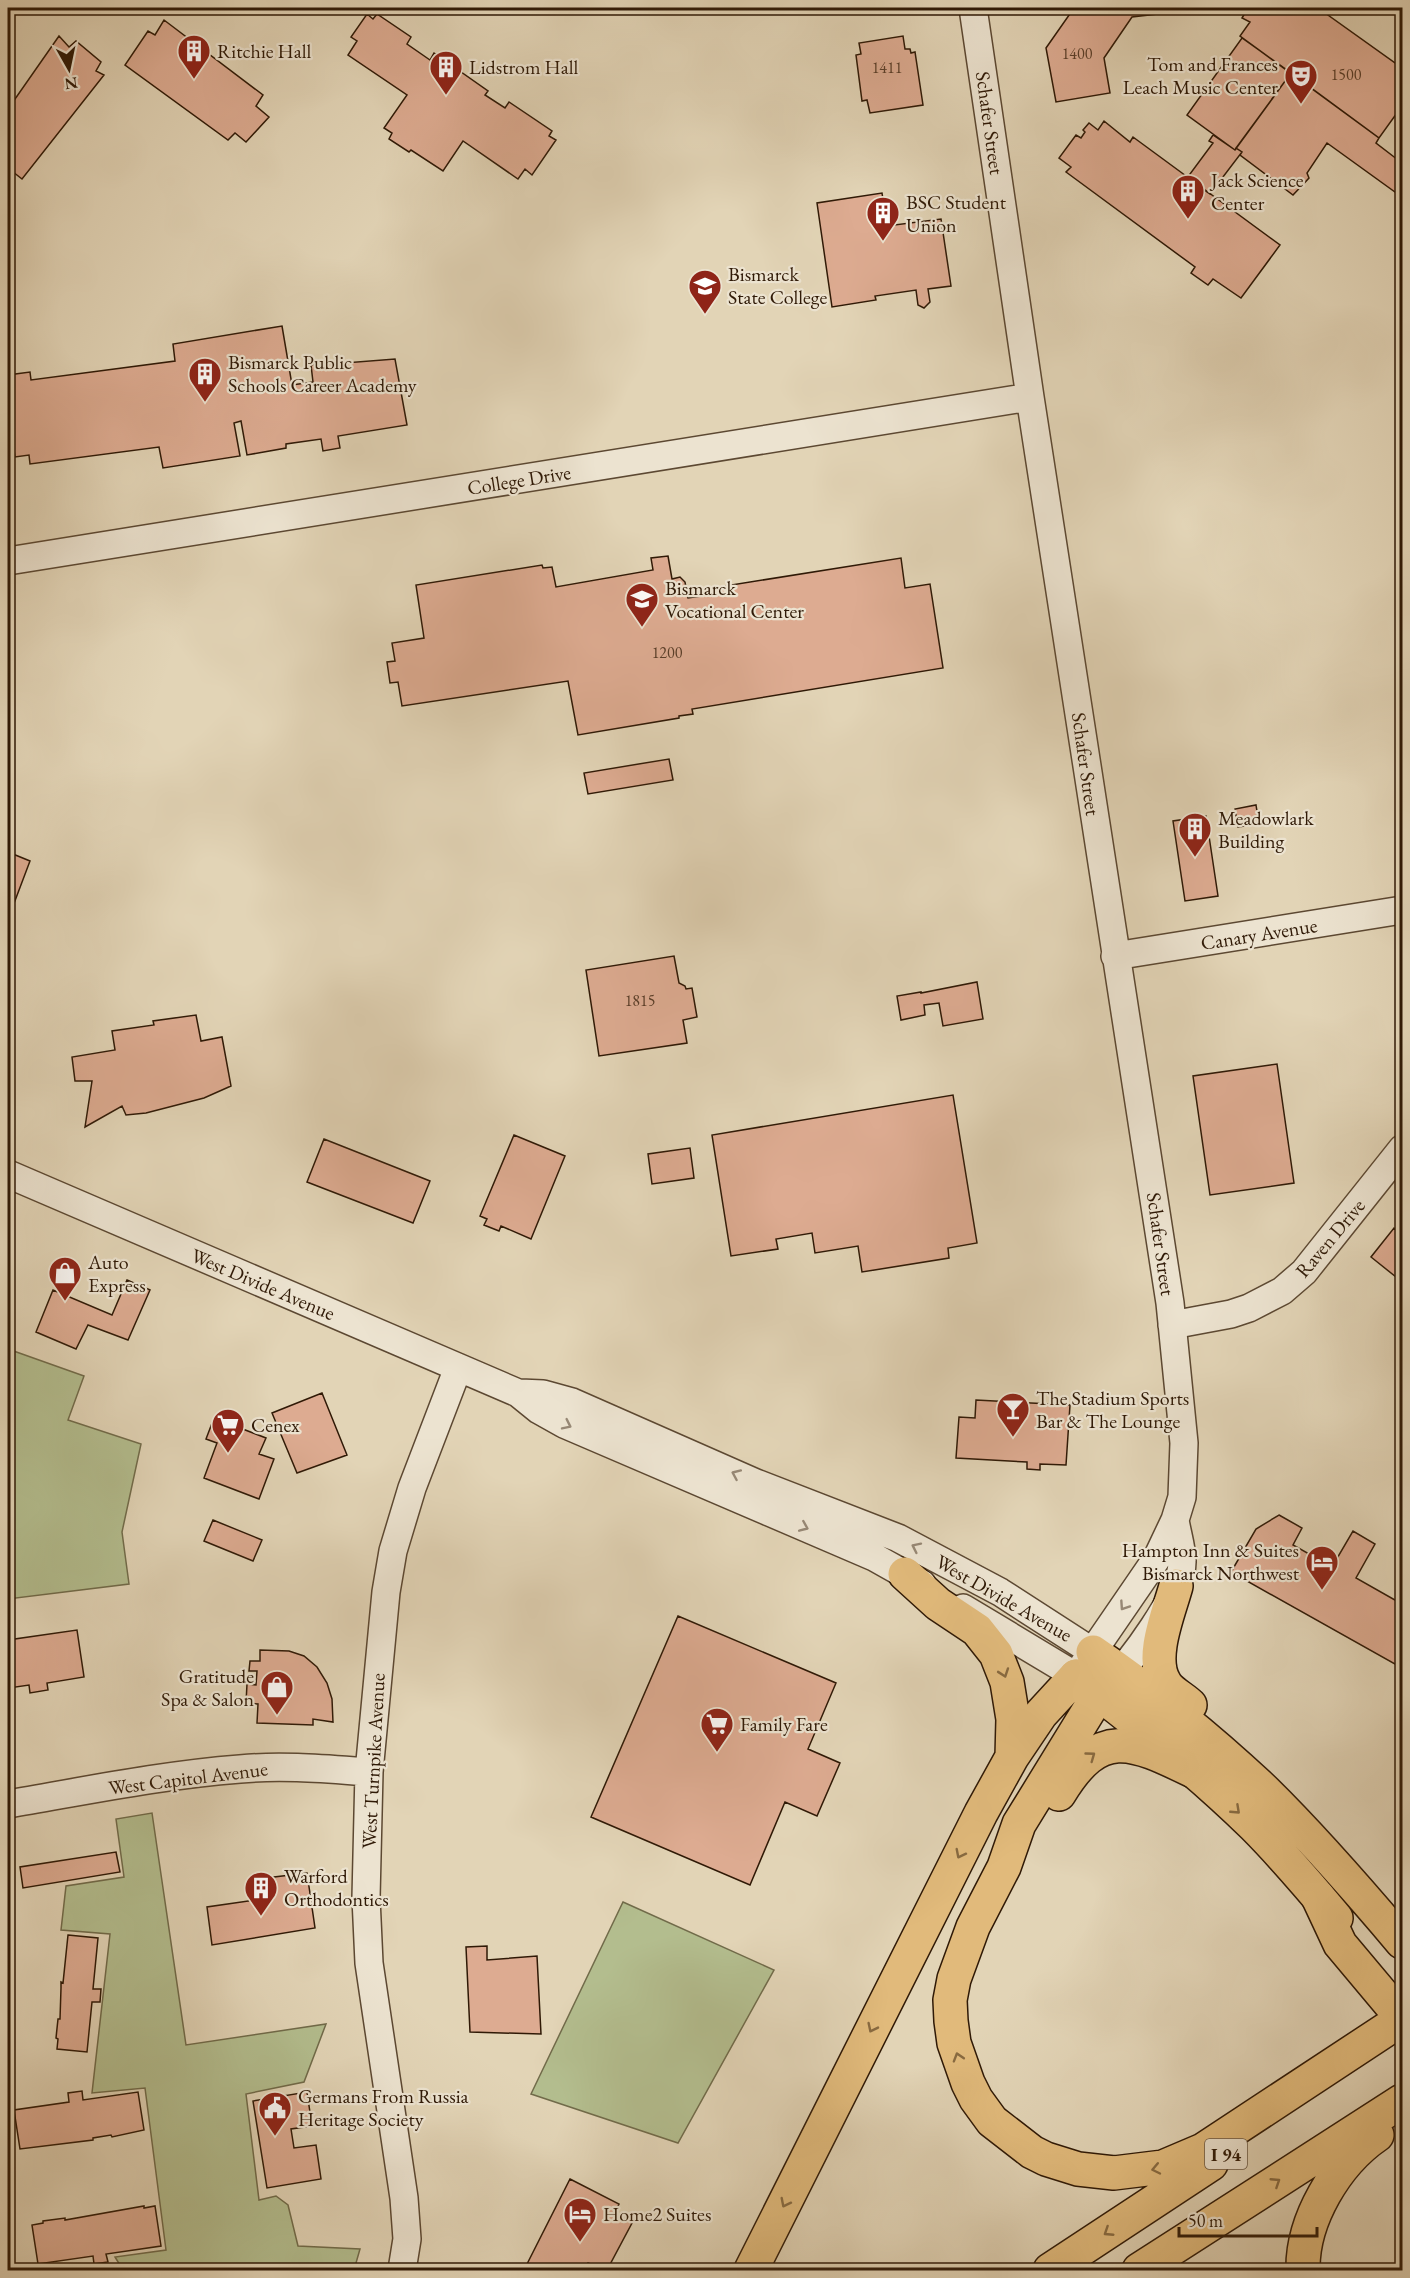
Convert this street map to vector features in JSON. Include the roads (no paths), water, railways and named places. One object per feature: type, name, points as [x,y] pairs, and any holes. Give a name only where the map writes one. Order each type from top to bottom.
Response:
[{"type":"main road","points":[[905,1574],[938,1604],[977,1630],[996,1654],[1007,1682],[1011,1701],[1014,1735],[1012,1757]]},
{"type":"main road","points":[[1176,1586],[1162,1635],[1158,1661],[1165,1684],[1189,1704],[1221,1752]]},
{"type":"main road","points":[[751,2271],[981,1813],[1012,1757],[1041,1714],[1097,1673]]},
{"type":"main road","points":[[1097,1673],[1019,1824],[1004,1867],[973,1927],[960,1962],[950,2001],[951,2021],[960,2063],[968,2083],[992,2121],[1018,2143],[1046,2159],[1078,2169],[1114,2173],[1148,2170],[1177,2163],[1216,2142],[1402,2019]]},
{"type":"main road","name":"West Divide Avenue","points":[[1097,1673],[1221,1752],[1264,1790],[1303,1830],[1402,1942]]},
{"type":"main road","name":"West Divide Avenue","points":[[1097,1673],[1193,1771],[1254,1827],[1318,1897],[1340,1944],[1385,1982],[1402,2019]]},
{"type":"main road","points":[[1004,1867],[1031,1841],[1069,1778],[1094,1752],[1108,1746],[1138,1747],[1155,1752],[1193,1771]]},
{"type":"main road","name":"I 94","points":[[1050,2271],[1402,2038]]},
{"type":"main road","name":"I 94","points":[[1139,2271],[1402,2101]]},
{"type":"main road","points":[[1303,2271],[1313,2217],[1336,2176],[1367,2142],[1402,2117]]},
{"type":"street","name":"Schafer Street","points":[[973,8],[1115,956],[1148,1157],[1172,1325],[1184,1443],[1182,1497],[1174,1520],[1097,1673]]},
{"type":"street","name":"College Drive","points":[[8,561],[1030,397]]},
{"type":"street","name":"Canary Avenue","points":[[1115,956],[1402,909]]},
{"type":"street","name":"Raven Drive","points":[[1172,1325],[1231,1314],[1249,1308],[1282,1291],[1304,1272],[1402,1149]]},
{"type":"street","name":"West Divide Avenue","points":[[8,1174],[518,1393],[539,1410],[564,1425],[874,1557],[1023,1642],[1097,1673]]},
{"type":"street","name":"West Turnpike Avenue","points":[[402,2271],[407,2239],[404,2198],[369,1964],[366,1898],[369,1772],[386,1592],[393,1551],[412,1488],[458,1368]]},
{"type":"street","name":"West Divide Avenue","points":[[518,1393],[543,1394],[572,1402],[756,1483],[898,1539],[1000,1592],[1097,1673]]},
{"type":"street","name":"Schafer Street","points":[[1097,1673],[1157,1620],[1176,1586],[1182,1562],[1174,1520]]},
{"type":"street","name":"West Capitol Avenue","points":[[8,1804],[161,1779],[242,1769],[304,1768],[369,1772]]},
{"type":"place","name":"Ritchie Hall","points":[[194,80]]},
{"type":"place","name":"Lidstrom Hall","points":[[446,96]]},
{"type":"place","name":"Tom and Frances Leach Music Center","points":[[1301,105]]},
{"type":"place","name":"Jack Science Center","points":[[1188,220]]},
{"type":"place","name":"BSC Student Union","points":[[883,242]]},
{"type":"place","name":"Bismarck State College","points":[[705,315]]},
{"type":"place","name":"Bismarck Public Schools Career Academy","points":[[205,403]]},
{"type":"place","name":"Bismarck Vocational Center","points":[[642,628]]},
{"type":"place","name":"Meadowlark Building","points":[[1195,858]]},
{"type":"place","name":"Auto Express","points":[[65,1302]]},
{"type":"place","name":"The Stadium Sports Bar & The Lounge","points":[[1013,1438]]},
{"type":"place","name":"Cenex","points":[[228,1454]]},
{"type":"place","name":"Hampton Inn & Suites Bismarck Northwest","points":[[1322,1591]]},
{"type":"place","name":"Gratitude Spa & Salon","points":[[277,1716]]},
{"type":"place","name":"Family Fare","points":[[717,1753]]},
{"type":"place","name":"Warford Orthodontics","points":[[261,1917]]},
{"type":"place","name":"Germans From Russia Heritage Society","points":[[275,2137]]},
{"type":"place","name":"Home2 Suites","points":[[580,2243]]}]
